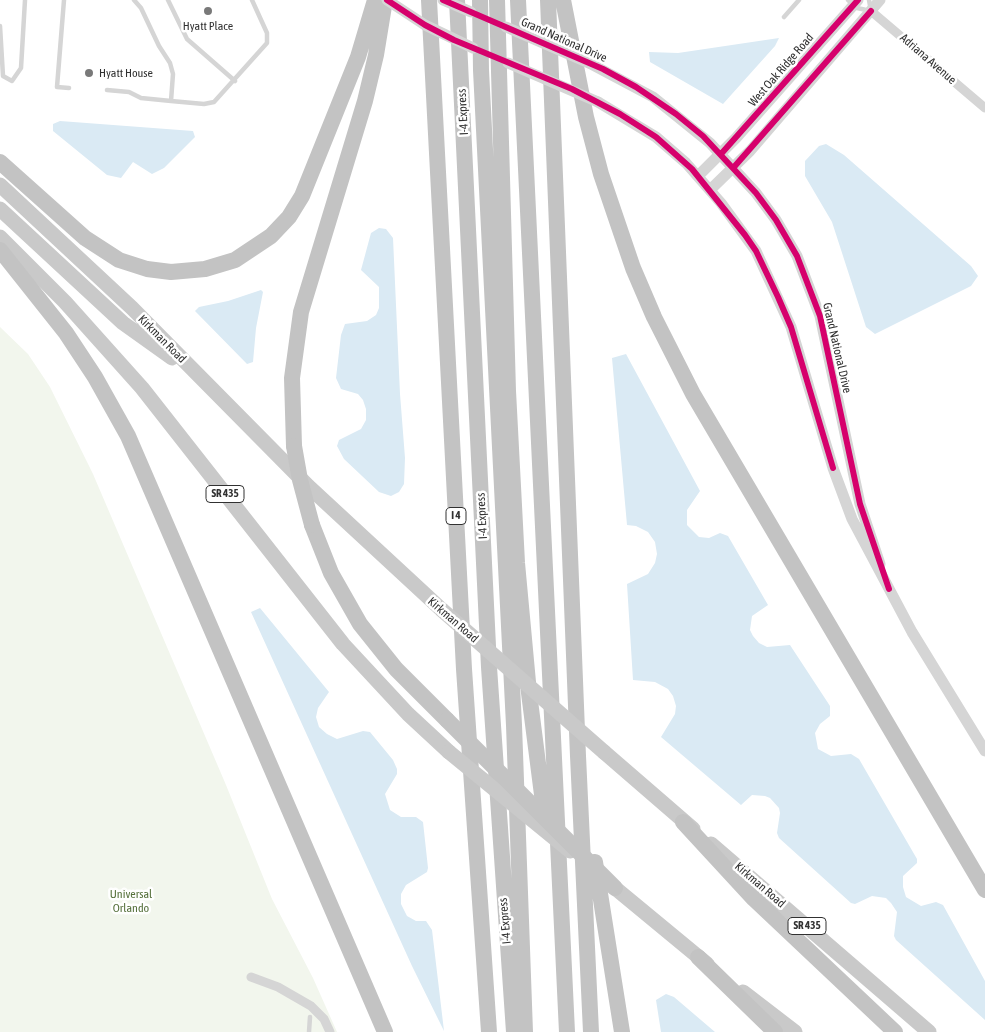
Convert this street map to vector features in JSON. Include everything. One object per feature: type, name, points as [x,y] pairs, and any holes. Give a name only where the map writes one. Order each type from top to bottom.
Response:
[{"type":"highway","points":[[0,162],[85,238],[119,260],[147,269],[170,272],[205,269],[235,260],[271,236],[289,217],[302,196],[358,57],[375,0]]},
{"type":"highway","points":[[386,0],[365,101],[299,321],[292,378],[294,446],[300,480],[312,525],[335,582],[360,624],[396,669],[615,888]]},
{"type":"highway","name":"I 4","points":[[429,0],[464,668],[489,1032]]},
{"type":"highway","name":"I-4 Express","points":[[457,0],[489,676],[514,1032]]},
{"type":"highway","points":[[497,0],[502,25],[508,391],[517,563],[530,701],[563,950]]},
{"type":"highway","points":[[518,0],[567,1032]]},
{"type":"highway","points":[[548,0],[591,1032]]},
{"type":"highway","points":[[564,0],[586,118],[599,167],[630,259],[654,317],[693,394],[985,890]]},
{"type":"highway","points":[[477,9],[477,50],[514,724],[524,1032]]},
{"type":"highway","points":[[0,250],[66,333],[99,384],[128,436],[385,1032]]},
{"type":"highway","points":[[578,756],[622,1032]]},
{"type":"highway","points":[[684,822],[754,898],[895,1032]]},
{"type":"highway","points":[[698,957],[775,1032]]},
{"type":"main road","name":"Kirkman Road","points":[[0,185],[104,281],[322,499],[442,610],[684,822],[746,873],[929,1032]]},
{"type":"main road","points":[[0,209],[123,323],[213,390]]},
{"type":"main road","name":"SR 435","points":[[0,237],[65,302],[142,388],[350,652],[408,714],[449,752],[698,957],[795,1032]]},
{"type":"street","name":"Grand National Drive","points":[[386,0],[425,25],[477,50],[598,102],[656,137],[698,176],[710,190],[756,251],[788,319],[833,468],[852,519],[912,632],[985,751]]},
{"type":"street","name":"Grand National Drive","points":[[442,0],[477,9],[502,25],[628,82],[661,103],[697,130],[721,154],[776,220],[797,256],[820,316],[860,504],[889,589]]},
{"type":"street","points":[[710,190],[734,168],[870,5],[880,0]]},
{"type":"street","name":"West Oak Ridge Road","points":[[698,176],[721,154],[853,2]]},
{"type":"street","name":"Adriana Avenue","points":[[870,5],[985,108]]},
{"type":"street","points":[[251,977],[278,986],[311,1006],[324,1019],[330,1032]]},
{"type":"lane","points":[[0,26],[3,76],[12,81],[21,68],[25,0]]},
{"type":"lane","points":[[64,0],[57,87],[69,88]]},
{"type":"lane","points":[[134,0],[141,8],[159,46],[170,63],[173,74],[171,101]]},
{"type":"lane","points":[[168,0],[187,39],[235,81]]},
{"type":"lane","points":[[107,90],[129,92],[141,98],[171,101],[211,103],[220,98],[268,40],[267,33],[252,0]]},
{"type":"lane","points":[[784,17],[799,0]]},
{"type":"lane","points":[[853,2],[862,10],[870,5]]},
{"type":"lane","points":[[309,1032],[310,1017]]},
{"type":"green space","name":"Universal Orlando","points":[[0,327],[28,354],[50,387],[93,474],[226,785],[272,899],[313,978],[337,1032],[0,1032]]},
{"type":"shaded area","points":[[779,38],[775,46],[723,104],[650,62],[649,52],[678,53]]},
{"type":"shaded area","points":[[60,121],[193,131],[195,137],[164,168],[152,174],[133,162],[121,178],[107,175],[53,131],[53,124]]},
{"type":"shaded area","points":[[826,144],[844,155],[971,266],[978,276],[971,286],[875,334],[866,327],[832,222],[805,176],[805,161],[819,146]]},
{"type":"shaded area","points":[[379,228],[386,229],[393,238],[400,394],[405,458],[404,484],[399,492],[391,496],[379,492],[344,459],[337,446],[339,440],[361,429],[366,420],[366,409],[363,400],[358,394],[341,389],[336,378],[341,335],[345,324],[367,321],[376,315],[379,308],[379,287],[361,270],[371,233]]},
{"type":"shaded area","points":[[261,290],[263,292],[256,328],[253,362],[247,364],[195,311],[199,307],[228,301]]},
{"type":"shaded area","points":[[626,354],[700,491],[687,510],[687,525],[699,537],[709,538],[720,533],[728,536],[768,605],[752,616],[750,630],[753,636],[759,643],[767,647],[790,645],[830,706],[830,716],[820,724],[815,733],[818,749],[831,756],[851,754],[859,759],[917,859],[917,863],[903,876],[903,887],[906,897],[921,906],[936,902],[943,905],[985,981],[985,1020],[896,940],[894,936],[897,912],[886,898],[872,896],[855,904],[851,903],[779,838],[777,833],[779,808],[770,798],[752,795],[741,805],[661,737],[675,714],[676,706],[673,696],[668,689],[655,682],[633,680],[627,584],[648,574],[655,563],[657,554],[655,542],[648,532],[636,526],[627,525],[612,358]]},
{"type":"shaded area","points":[[260,608],[329,692],[318,708],[316,717],[319,727],[337,739],[363,731],[370,732],[393,760],[397,769],[397,774],[385,794],[390,810],[401,817],[416,817],[423,822],[427,872],[406,885],[401,894],[401,904],[407,916],[416,921],[426,921],[432,930],[444,1031],[412,966],[251,612]]},
{"type":"shaded area","points":[[666,994],[674,997],[715,1032],[661,1032],[656,1000]]},
{"type":"cycle path","points":[[387,0],[425,25],[454,40],[572,89],[620,114],[656,137],[692,169],[756,251],[778,297],[791,327],[833,468]]},
{"type":"cycle path","points":[[443,0],[603,69],[636,87],[676,114],[703,136],[756,193],[776,220],[797,256],[820,316],[860,504],[889,589]]},
{"type":"cycle path","points":[[721,154],[858,0]]},
{"type":"cycle path","points":[[734,167],[871,11]]},
{"type":"place","name":"Hyatt Place","points":[[208,11]]},
{"type":"place","name":"Hyatt House","points":[[89,73]]}]
